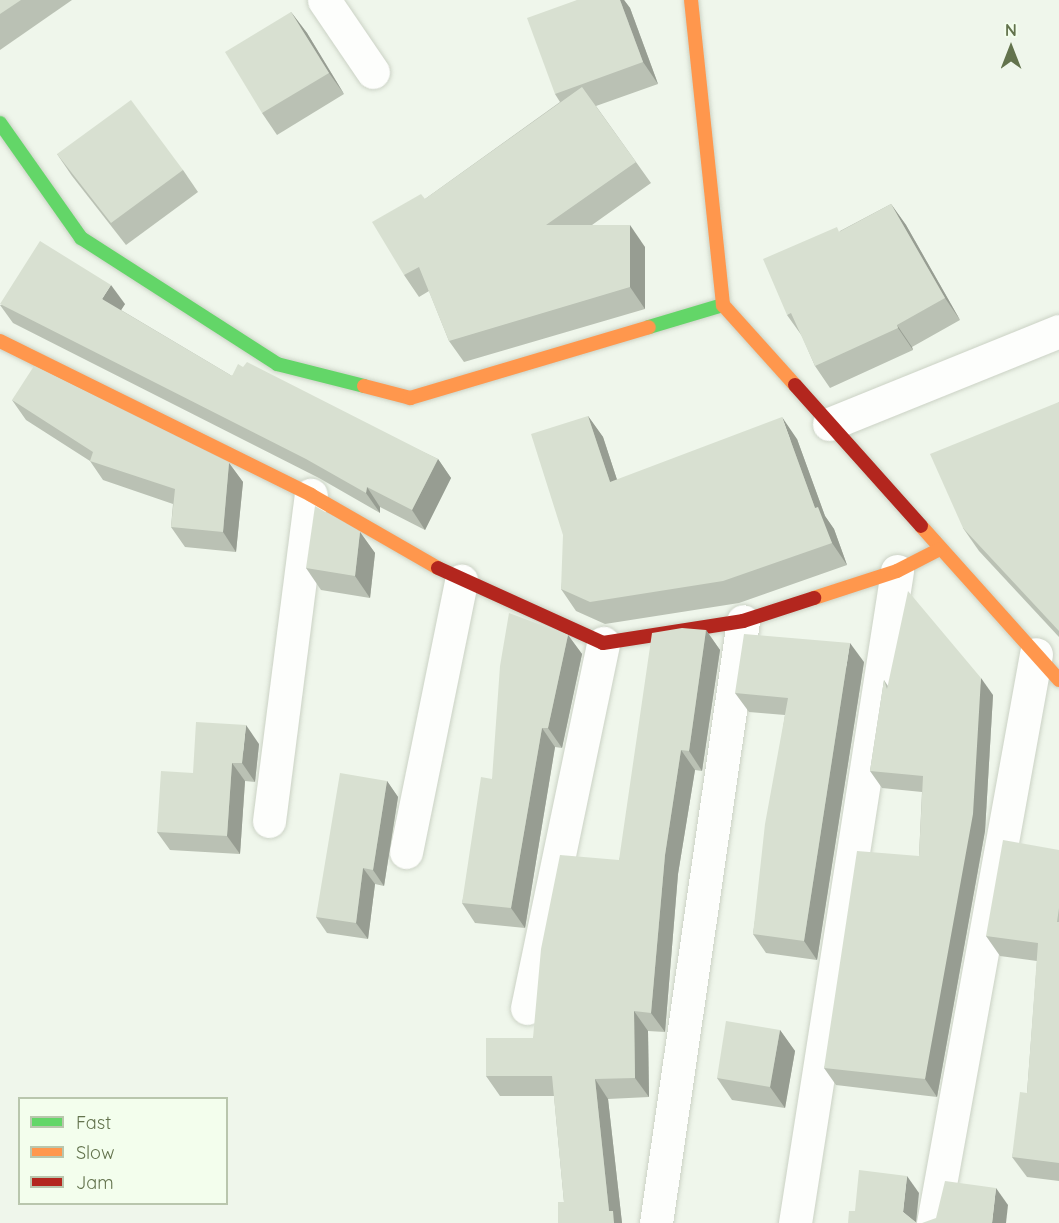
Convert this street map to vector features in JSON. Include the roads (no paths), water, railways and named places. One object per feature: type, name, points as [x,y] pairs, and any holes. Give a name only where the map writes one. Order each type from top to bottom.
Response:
[{"type":"street","points":[[324,0],[373,72]]},
{"type":"street","points":[[691,0],[723,305],[1059,680]]},
{"type":"street","points":[[0,123],[81,238],[277,364],[410,398],[723,305]]},
{"type":"street","points":[[829,424],[1059,331]]},
{"type":"street","points":[[0,341],[311,495],[461,581],[603,643],[743,621],[897,571],[940,549]]},
{"type":"street","points":[[269,821],[311,495]]},
{"type":"street","points":[[795,1223],[897,571]]},
{"type":"street","points":[[406,852],[461,581]]},
{"type":"street","points":[[656,1223],[743,621]]},
{"type":"street","points":[[526,1008],[603,643]]},
{"type":"street","points":[[933,1223],[1036,654]]}]
